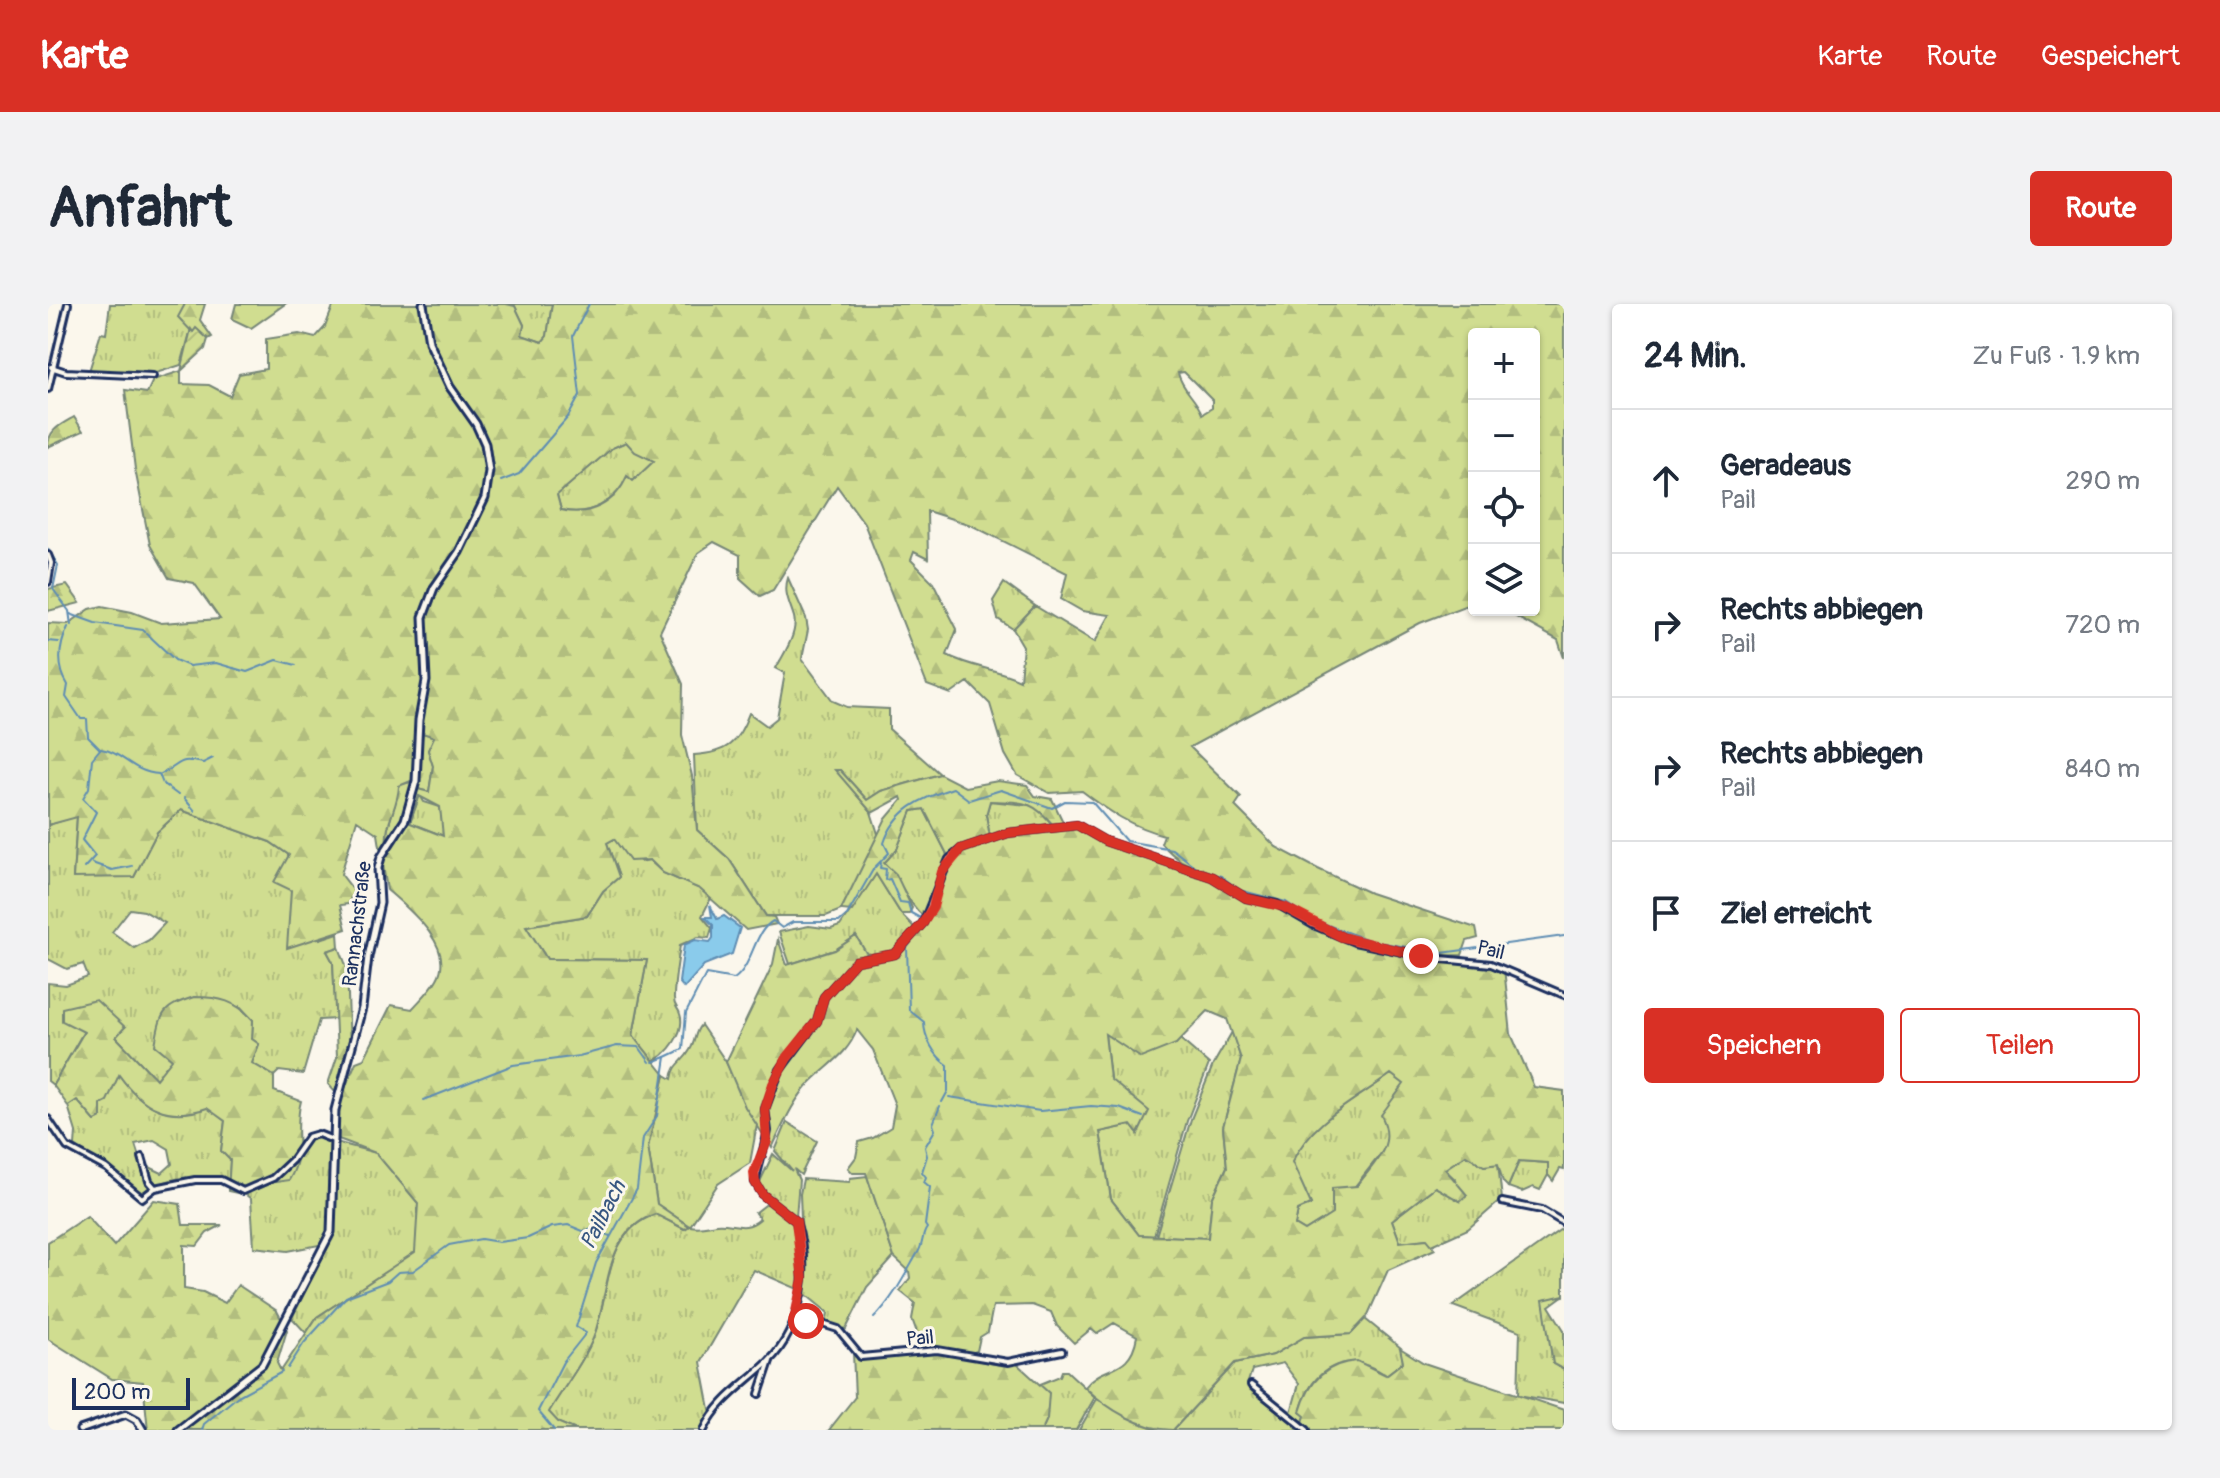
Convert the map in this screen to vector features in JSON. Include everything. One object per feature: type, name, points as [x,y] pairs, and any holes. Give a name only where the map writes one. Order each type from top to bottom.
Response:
[{"type":"street","points":[[48,389],[68,304]]},
{"type":"street","name":"Rannachstraße","points":[[178,1430],[250,1377],[270,1355],[329,1239],[337,1100],[354,1046],[378,911],[378,868],[381,857],[405,820],[416,781],[419,720],[426,681],[423,617],[434,588],[459,552],[485,498],[489,471],[480,434],[450,387],[429,342],[423,304]]},
{"type":"street","points":[[51,367],[66,372],[153,376]]},
{"type":"street","points":[[48,555],[51,563],[48,582]]},
{"type":"street","name":"Pail","points":[[759,1394],[771,1359],[794,1321],[803,1279],[798,1227],[791,1215],[763,1195],[755,1182],[754,1173],[767,1141],[765,1109],[768,1096],[787,1058],[817,1021],[824,997],[856,961],[867,956],[889,957],[907,943],[928,916],[942,872],[961,849],[1008,833],[1077,825],[1105,841],[1212,877],[1246,898],[1284,907],[1313,925],[1354,942],[1432,958],[1491,964],[1564,995]]},
{"type":"street","points":[[48,1119],[67,1147],[106,1168],[142,1198],[155,1188],[188,1181],[218,1180],[243,1191],[273,1178],[292,1160],[308,1137],[318,1134],[334,1140]]},
{"type":"street","points":[[142,1157],[149,1181],[155,1188]]},
{"type":"street","points":[[1502,1202],[1542,1210],[1564,1223]]},
{"type":"street","name":"Pail","points":[[794,1321],[813,1321],[838,1329],[861,1357],[937,1350],[1008,1362],[1062,1351]]},
{"type":"street","name":"Pail","points":[[704,1430],[716,1409],[771,1359]]},
{"type":"street","points":[[1251,1385],[1307,1430]]},
{"type":"street","points":[[80,1430],[126,1414],[137,1420],[143,1430]]},
{"type":"green space","points":[[110,304],[185,304],[181,320],[191,329],[181,365],[156,373],[89,371],[101,333],[106,334]]},
{"type":"green space","points":[[185,304],[205,304],[200,320],[212,337],[208,339],[196,329],[193,333],[178,317]]},
{"type":"green space","points":[[236,304],[285,304],[251,328],[232,319]]},
{"type":"green space","points":[[334,304],[506,304],[515,306],[524,325],[522,335],[542,342],[547,336],[552,304],[1564,304],[1564,658],[1558,640],[1514,616],[1540,616],[1540,328],[1468,328],[1468,605],[1420,623],[1190,747],[1241,797],[1235,806],[1276,847],[1370,893],[1476,928],[1478,938],[1467,941],[1462,955],[1434,956],[1406,951],[1430,957],[1504,968],[1511,1034],[1534,1087],[1564,1091],[1564,1170],[1560,1169],[1553,1181],[1548,1175],[1548,1163],[1519,1161],[1508,1187],[1503,1182],[1498,1164],[1484,1166],[1466,1155],[1445,1169],[1467,1195],[1460,1201],[1435,1187],[1392,1220],[1400,1242],[1427,1239],[1435,1249],[1388,1270],[1367,1317],[1351,1334],[1304,1337],[1273,1355],[1235,1363],[1173,1430],[1149,1426],[1126,1417],[1085,1387],[1122,1363],[1133,1349],[1137,1336],[1114,1323],[1097,1334],[1091,1329],[1074,1343],[1057,1326],[1051,1312],[1032,1305],[993,1306],[988,1332],[980,1337],[977,1351],[916,1351],[916,1330],[912,1319],[915,1303],[900,1291],[910,1278],[909,1271],[894,1257],[866,1173],[853,1173],[848,1168],[856,1157],[859,1142],[891,1127],[895,1105],[873,1050],[857,1030],[843,1052],[799,1097],[772,1148],[745,1107],[726,1062],[773,964],[778,939],[787,965],[835,950],[856,936],[868,956],[889,957],[928,916],[942,872],[956,853],[1008,833],[1071,824],[1105,841],[1212,877],[1246,898],[1259,899],[1180,860],[1161,843],[1164,835],[1121,818],[1082,791],[1049,793],[1017,775],[1005,754],[990,704],[968,682],[951,694],[927,685],[864,523],[837,486],[773,590],[760,596],[740,578],[740,555],[714,542],[698,553],[660,632],[683,684],[682,735],[692,776],[697,830],[729,859],[766,916],[774,917],[777,924],[746,930],[700,889],[663,873],[650,860],[630,861],[614,839],[607,843],[619,877],[603,891],[587,916],[526,926],[547,959],[647,960],[633,1035],[665,1075],[648,1147],[657,1204],[689,1226],[685,1229],[655,1214],[638,1223],[617,1249],[590,1346],[549,1412],[559,1423],[576,1430],[148,1430],[143,1382],[112,1379],[48,1339],[48,1242],[87,1216],[114,1246],[154,1200],[180,1204],[183,1225],[222,1225],[207,1233],[197,1246],[184,1245],[184,1289],[203,1292],[225,1303],[238,1285],[277,1311],[287,1330],[277,1363],[281,1371],[317,1317],[415,1252],[418,1203],[376,1153],[336,1138],[341,1097],[356,1062],[364,1059],[391,1005],[412,1009],[435,983],[441,967],[440,954],[427,930],[387,890],[378,834],[357,820],[341,874],[354,891],[348,904],[340,905],[346,929],[287,948],[291,890],[274,882],[289,855],[270,842],[181,810],[157,832],[134,877],[73,878],[77,817],[48,825],[48,623],[68,624],[90,609],[102,606],[132,612],[161,623],[220,619],[194,583],[169,578],[150,545],[135,469],[125,390],[147,393],[153,380],[181,371],[181,384],[209,385],[230,396],[239,374],[266,369],[266,339],[299,334],[315,338],[325,327]],"holes":[[[1184,372],[1212,400],[1212,408],[1202,414],[1178,373]],[[626,442],[635,452],[654,461],[633,481],[627,476],[616,494],[600,506],[582,511],[561,510],[557,495],[612,448]],[[927,511],[971,525],[1067,573],[1061,599],[1082,611],[1110,615],[1095,642],[1035,606],[1013,629],[1023,646],[1020,680],[947,655],[957,629],[933,582],[911,560],[914,552],[928,559]],[[420,732],[434,737],[428,750],[433,766],[429,792],[414,788],[400,830],[387,846],[387,830],[399,786],[418,778]],[[419,796],[440,807],[443,836],[410,823]],[[1208,1011],[1227,1019],[1241,1059],[1223,1127],[1227,1167],[1212,1199],[1208,1238],[1139,1235],[1111,1199],[1100,1132],[1131,1125],[1138,1134],[1149,1111],[1110,1079],[1105,1034],[1141,1058],[1176,1044]],[[1391,1074],[1404,1084],[1381,1115],[1387,1136],[1382,1153],[1357,1186],[1332,1188],[1332,1214],[1305,1231],[1295,1225],[1298,1210],[1311,1204],[1292,1162],[1311,1134],[1323,1123]]]},
{"type":"green space","points":[[506,304],[552,304],[547,337],[542,342],[521,335],[524,325],[515,306]]},
{"type":"green space","points":[[196,328],[208,339],[205,349],[181,371],[191,329],[193,332]]},
{"type":"green space","points":[[74,417],[83,431],[48,447],[53,432]]},
{"type":"green space","points":[[626,442],[654,461],[633,481],[628,477],[616,494],[600,506],[582,511],[561,510],[557,495],[612,448]]},
{"type":"green space","points":[[788,578],[806,618],[808,630],[802,659],[833,701],[847,707],[889,709],[889,729],[940,774],[881,791],[867,800],[840,770],[836,770],[871,812],[879,837],[841,910],[826,916],[766,916],[729,859],[697,830],[694,755],[715,752],[730,744],[749,713],[767,726],[777,718],[785,673],[776,668],[790,643],[795,623],[787,593]]},
{"type":"green space","points":[[1004,583],[1035,606],[1013,629],[998,619],[993,601]]},
{"type":"green space","points":[[67,585],[80,603],[48,611],[48,589]]},
{"type":"green space","points":[[420,732],[435,736],[428,750],[433,766],[429,792],[414,788],[405,820],[387,847],[387,831],[398,785],[416,781]]},
{"type":"green space","points":[[835,770],[840,770],[867,800],[881,791],[940,774],[965,787],[998,781],[1027,785],[1035,796],[1052,799],[1063,822],[1055,827],[1027,804],[990,801],[986,815],[990,837],[966,843],[948,856],[924,809],[912,811],[897,849],[884,863],[896,874],[912,908],[909,914],[901,914],[876,874],[852,911],[841,910],[885,820],[902,800],[901,797],[872,813]]},
{"type":"green space","points":[[420,795],[424,802],[440,807],[444,836],[410,823]]},
{"type":"green space","points":[[990,801],[1037,806],[1055,828],[1011,830],[990,837],[986,815]]},
{"type":"green space","points":[[924,809],[949,858],[925,918],[884,863],[897,849],[912,811]]},
{"type":"green space","points":[[181,810],[270,842],[289,855],[291,889],[320,939],[338,933],[339,947],[327,951],[333,962],[336,1019],[319,1020],[303,1074],[279,1071],[274,1076],[252,1063],[259,1044],[252,1039],[253,1020],[240,1006],[173,1059],[156,1079],[115,1036],[125,1027],[84,1031],[53,1085],[48,1081],[48,983],[66,985],[88,977],[83,964],[67,969],[48,959],[48,825],[77,816],[73,877],[134,877],[157,832]],"holes":[[[130,909],[144,911],[165,923],[149,940],[134,948],[112,932]]]},
{"type":"green space","points":[[614,839],[641,862],[649,860],[663,873],[700,889],[711,898],[702,916],[712,928],[709,938],[698,937],[680,945],[674,1000],[681,1021],[678,1035],[664,1054],[653,1060],[633,1035],[647,960],[547,959],[526,926],[587,916],[603,891],[619,877],[607,843]]},
{"type":"green space","points":[[876,874],[901,914],[916,929],[900,945],[883,954],[867,955],[856,936],[835,950],[790,964],[779,932],[809,926],[831,929],[840,926]]},
{"type":"green space","points":[[339,947],[347,968],[350,1048],[336,1093],[328,1084],[337,1057],[333,962],[327,951]]},
{"type":"green space","points":[[194,997],[227,1001],[247,1014],[253,1020],[252,1039],[259,1044],[252,1063],[274,1076],[274,1091],[301,1101],[297,1160],[289,1180],[262,1184],[246,1195],[228,1191],[230,1160],[221,1151],[225,1121],[207,1108],[180,1113],[157,1109],[137,1096],[119,1075],[107,1101],[101,1104],[101,1118],[95,1121],[77,1100],[68,1106],[53,1085],[84,1032],[62,1021],[62,1008],[96,1000],[125,1027],[116,1037],[156,1079],[172,1059],[155,1045],[162,1018],[175,1004]]},
{"type":"green space","points":[[701,1025],[726,1062],[757,1125],[750,1163],[718,1184],[690,1226],[749,1225],[760,1219],[755,1213],[769,1202],[794,1223],[800,1290],[754,1270],[701,1362],[711,1414],[703,1430],[576,1430],[559,1423],[548,1412],[590,1346],[612,1265],[626,1234],[656,1214],[684,1229],[689,1226],[657,1204],[648,1147],[665,1075],[672,1079],[692,1047]]},
{"type":"green space","points":[[1232,1032],[1241,1059],[1223,1127],[1227,1167],[1212,1199],[1208,1238],[1156,1236],[1191,1119],[1213,1065]]},
{"type":"green space","points":[[1105,1033],[1176,1044],[1180,1039],[1209,1064],[1187,1121],[1154,1236],[1139,1235],[1111,1199],[1100,1132],[1131,1125],[1137,1133],[1110,1079]]},
{"type":"green space","points":[[1391,1074],[1405,1084],[1386,1147],[1333,1214],[1305,1231],[1295,1225],[1298,1210],[1311,1205],[1291,1162],[1310,1134],[1322,1123]]},
{"type":"green space","points":[[119,1075],[137,1096],[157,1109],[180,1113],[207,1107],[225,1121],[221,1151],[230,1160],[229,1181],[195,1177],[172,1180],[144,1196],[75,1146],[76,1132],[68,1106],[77,1100],[95,1121],[101,1118],[101,1104]],"holes":[[[154,1140],[169,1149],[172,1164],[162,1173],[141,1163],[135,1144]]]},
{"type":"green space","points":[[787,1122],[817,1141],[801,1175],[794,1169],[799,1180],[796,1217],[758,1186],[773,1154],[792,1171],[775,1151]]},
{"type":"green space","points":[[317,1137],[376,1153],[418,1203],[416,1252],[317,1317],[306,1333],[292,1318],[329,1243],[288,1251],[254,1247],[251,1199],[246,1195],[309,1138]]},
{"type":"green space","points":[[1466,1154],[1484,1166],[1498,1164],[1502,1199],[1468,1229],[1432,1245],[1426,1239],[1400,1242],[1392,1220],[1435,1187],[1460,1201],[1455,1179],[1444,1169]]},
{"type":"green space","points":[[1519,1161],[1548,1163],[1548,1175],[1540,1190],[1533,1187],[1522,1192],[1508,1187]]},
{"type":"green space","points":[[867,1176],[894,1257],[867,1287],[846,1329],[826,1323],[828,1313],[804,1293],[800,1194],[803,1179],[850,1182],[850,1178]]},
{"type":"green space","points":[[1564,1227],[1564,1296],[1544,1300],[1553,1363],[1564,1370],[1564,1403],[1518,1395],[1520,1331],[1453,1306]]},
{"type":"green space","points":[[1564,1295],[1549,1306],[1564,1330],[1564,1370],[1553,1364],[1543,1300]]},
{"type":"green space","points":[[1365,1319],[1401,1348],[1403,1362],[1386,1375],[1357,1363],[1344,1363],[1322,1374],[1306,1396],[1300,1412],[1305,1416],[1302,1425],[1310,1430],[1173,1430],[1235,1363],[1273,1355],[1304,1337],[1351,1334]],"holes":[[[1283,1363],[1299,1384],[1289,1419],[1248,1382],[1252,1370]]]},
{"type":"green space","points":[[1400,1348],[1424,1363],[1564,1410],[1564,1430],[1310,1430],[1302,1425],[1305,1416],[1300,1412],[1303,1402],[1313,1384],[1327,1370],[1357,1361],[1386,1375],[1403,1362]]},
{"type":"green space","points":[[853,1353],[858,1360],[941,1353],[1000,1365],[1017,1364],[1049,1393],[1047,1419],[1042,1430],[829,1430],[855,1397]]},
{"type":"green space","points":[[1062,1371],[1067,1371],[1095,1397],[1076,1430],[1042,1430],[1047,1419],[1040,1384],[1060,1376]]},
{"type":"green space","points":[[1097,1399],[1157,1430],[1079,1430]]},
{"type":"water","points":[[710,905],[717,919],[724,916],[740,928],[732,954],[704,965],[684,988],[679,982],[684,945],[695,940],[710,942],[713,938],[713,925],[705,917],[712,917]]},
{"type":"waterway","points":[[501,481],[519,474],[568,417],[580,395],[573,336],[589,304]]},
{"type":"waterway","points":[[48,549],[58,565],[53,589],[69,611],[71,625]]},
{"type":"waterway","points":[[70,614],[95,623],[143,630],[175,660],[189,666],[216,663],[247,672],[277,660],[296,665]]},
{"type":"waterway","points":[[68,627],[60,656],[68,685],[66,697],[81,719],[87,719],[88,737],[100,749],[92,759],[89,788],[83,798],[96,812],[82,840],[95,856],[84,868]]},
{"type":"waterway","points":[[48,641],[59,642]]},
{"type":"waterway","points":[[101,749],[141,770],[159,774],[163,784],[178,795]]},
{"type":"waterway","points":[[161,774],[183,761],[203,763],[213,758]]},
{"type":"waterway","name":"Pailbach","points":[[554,1430],[538,1411],[563,1362],[586,1333],[576,1327],[596,1263],[637,1189],[643,1138],[657,1116],[666,1057],[683,1049],[686,1013],[706,974],[734,979],[745,966],[761,933],[773,921],[782,928],[793,922],[839,922],[847,915],[874,868],[889,853],[884,843],[895,822],[911,807],[930,796],[953,788],[969,800],[1001,790],[1052,808],[1065,801],[1092,802],[1126,841],[1172,849],[1201,871],[1221,876],[1239,890],[1286,902],[1308,918],[1371,941],[1442,953],[1564,936]]},
{"type":"waterway","points":[[184,798],[195,811]]},
{"type":"waterway","points":[[92,863],[112,870],[132,866]]},
{"type":"waterway","points":[[881,863],[880,868],[886,869],[885,880],[890,879],[900,902],[908,903],[911,913],[922,919]]},
{"type":"waterway","points":[[925,922],[907,948],[909,1010],[924,1022],[931,1046],[948,1065],[948,1091],[942,1102]]},
{"type":"waterway","points":[[424,1100],[513,1065],[579,1056],[617,1046],[639,1047],[650,1062]]},
{"type":"waterway","points":[[653,1062],[666,1057]]},
{"type":"waterway","points":[[949,1097],[1040,1111],[1091,1106],[1119,1108],[1143,1117]]},
{"type":"waterway","points":[[874,1318],[903,1278],[927,1228],[930,1187],[924,1182],[926,1177],[922,1172],[927,1156],[925,1147],[935,1130],[933,1124],[940,1106]]},
{"type":"waterway","points":[[288,1368],[304,1343],[346,1297],[388,1281],[398,1272],[413,1271],[449,1245],[481,1239],[499,1242],[528,1238],[552,1227],[568,1225],[583,1231],[594,1229],[610,1236]]},
{"type":"waterway","points":[[202,1430],[204,1424],[238,1396],[282,1372]]},
{"type":"route","points":[[806,1321],[794,1321],[803,1292],[796,1221],[763,1195],[755,1182],[754,1173],[767,1141],[765,1109],[768,1096],[787,1058],[801,1045],[817,1021],[824,997],[856,961],[867,956],[889,957],[907,943],[933,907],[942,872],[949,859],[961,849],[1008,833],[1077,825],[1105,841],[1212,877],[1246,898],[1277,904],[1313,925],[1342,937],[1421,956]]}]
